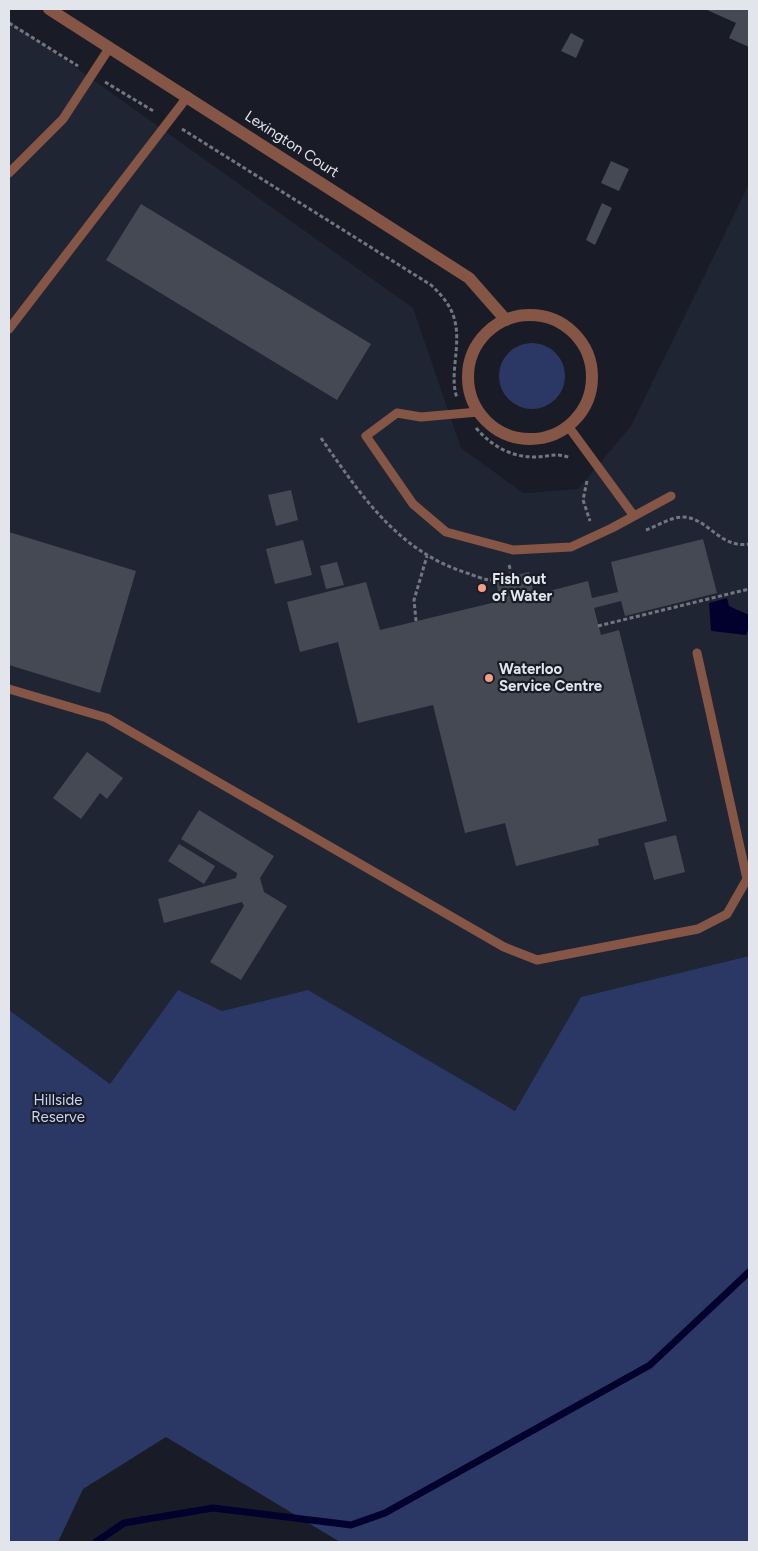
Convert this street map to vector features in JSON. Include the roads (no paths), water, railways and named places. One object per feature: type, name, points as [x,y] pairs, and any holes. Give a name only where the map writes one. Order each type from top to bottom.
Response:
[{"type":"street","name":"Lexington Court","points":[[49,9],[188,96],[469,278],[506,320]]},
{"type":"street","points":[[527,315],[551,318],[571,330],[586,349],[592,372],[590,396],[578,417],[560,432],[538,440],[514,438],[493,428],[472,412],[468,370],[474,349],[488,331],[506,320],[527,315]]},
{"type":"lane","points":[[9,173],[63,119],[110,47]]},
{"type":"lane","points":[[9,329],[188,96]]},
{"type":"lane","points":[[472,412],[421,417],[397,413],[366,436],[412,504],[446,532],[513,550],[571,547],[672,496]]},
{"type":"lane","points":[[568,426],[634,516]]},
{"type":"lane","points":[[9,689],[106,718],[504,947],[537,960],[698,929],[728,914],[747,879],[697,654]]},
{"type":"waterway","points":[[96,1542],[124,1523],[213,1508],[351,1525],[385,1513],[650,1365],[749,1272]]},
{"type":"place","name":"Fish out of Water","points":[[482,588]]},
{"type":"place","name":"Waterloo Service Centre","points":[[489,678]]},
{"type":"park label","name":"Hillside Reserve","points":[[58,1108]]}]
